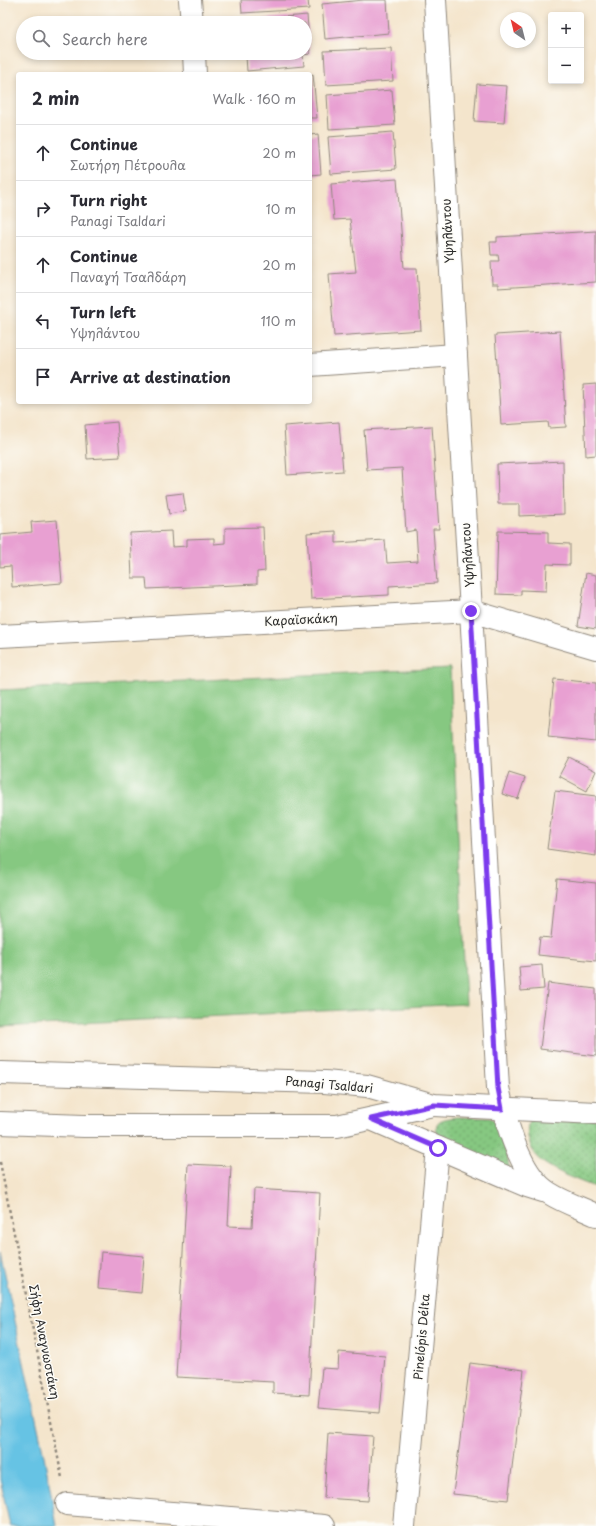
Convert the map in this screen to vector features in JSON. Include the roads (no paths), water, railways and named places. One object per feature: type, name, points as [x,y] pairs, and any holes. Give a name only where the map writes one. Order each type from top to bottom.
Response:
[{"type":"street","points":[[190,0],[191,16]]},
{"type":"street","name":"Υψηλάντου","points":[[435,0],[498,1088],[502,1109],[530,1175],[548,1193]]},
{"type":"street","points":[[194,60],[195,72]]},
{"type":"street","points":[[312,364],[456,355]]},
{"type":"street","name":"Καραϊσκάκη","points":[[0,636],[471,611],[596,648]]},
{"type":"street","name":"Panagi Tsaldari","points":[[0,1073],[325,1082],[367,1086],[434,1105]]},
{"type":"street","points":[[0,1124],[84,1126],[331,1126],[356,1123],[434,1105],[596,1113]]},
{"type":"street","points":[[371,1119],[527,1186],[548,1193],[596,1215]]},
{"type":"street","name":"Pinelópis Délta","points":[[404,1526],[438,1148]]},
{"type":"street","points":[[67,1504],[324,1526]]},
{"type":"water","points":[[0,1251],[44,1456],[57,1526],[10,1526],[0,1479]]}]
